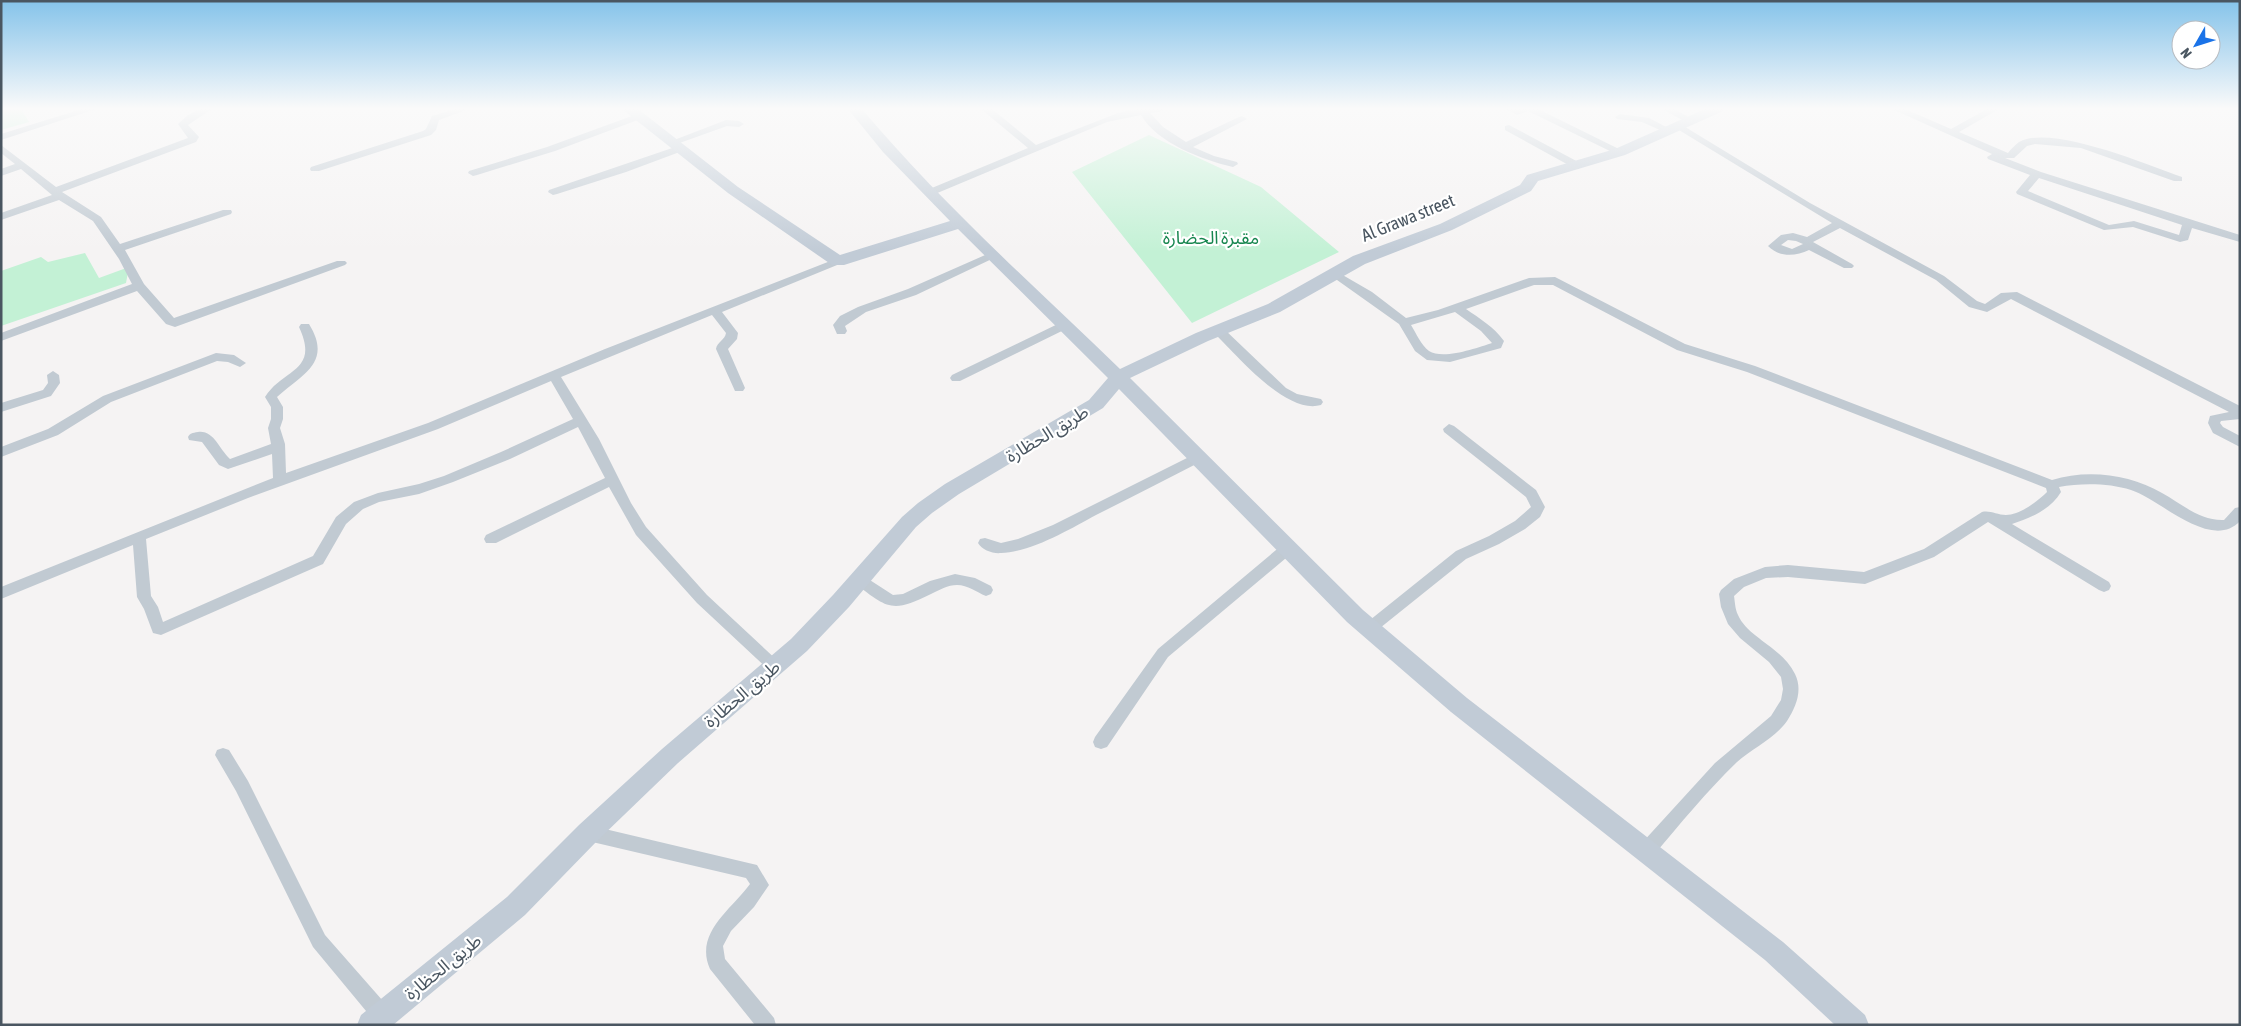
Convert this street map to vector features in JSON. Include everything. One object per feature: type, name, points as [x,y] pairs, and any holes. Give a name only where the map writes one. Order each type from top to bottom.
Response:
[{"type":"street","points":[[12,157],[58,193],[97,219],[118,249],[139,286],[170,321],[175,323],[341,263]]},
{"type":"street","points":[[1,217],[149,157]]},
{"type":"street","points":[[315,169],[353,157]]},
{"type":"street","points":[[473,173],[527,157]]},
{"type":"street","points":[[553,192],[622,170],[651,157]]},
{"type":"street","points":[[692,157],[733,190],[838,261]]},
{"type":"street","points":[[896,157],[992,256],[1118,377],[1287,549],[1370,628],[1459,705],[1774,951],[1856,1025]]},
{"type":"street","points":[[931,192],[1013,157]]},
{"type":"street","points":[[1204,157],[1233,164]]},
{"type":"street","points":[[1561,157],[1578,166]]},
{"type":"street","name":"Al Grawa street","points":[[1118,377],[1274,308],[1334,272],[1369,255],[1456,222],[1526,188],[1532,178],[1605,157]]},
{"type":"street","points":[[1730,157],[1806,205],[1940,278],[1977,306],[1987,308],[2005,296],[2013,295],[2240,414]]},
{"type":"street","points":[[1992,157],[2037,174],[2240,239]]},
{"type":"street","points":[[2116,157],[2178,179]]},
{"type":"street","points":[[1,173],[23,165]]},
{"type":"street","points":[[2037,174],[2021,192],[2108,228],[2131,223],[2180,239],[2184,238],[2187,226],[2191,224]]},
{"type":"street","points":[[118,249],[227,212]]},
{"type":"street","points":[[1,593],[280,480],[401,438],[838,261],[961,223]]},
{"type":"street","points":[[1841,223],[1808,243],[1848,266]]},
{"type":"street","points":[[840,331],[839,325],[843,319],[856,312],[911,292],[992,256]]},
{"type":"street","points":[[1334,272],[1403,321],[1415,343],[1430,358],[1445,360],[1497,345],[1498,342],[1493,335],[1457,308]]},
{"type":"street","points":[[1403,321],[1423,319],[1533,281],[1555,281],[1681,348],[1751,369],[2051,486],[2073,480],[2113,480],[2147,490],[2186,514],[2215,526],[2228,525],[2240,512]]},
{"type":"street","points":[[1,337],[139,286]]},
{"type":"street","points":[[715,311],[732,333],[731,338],[722,349],[739,388]]},
{"type":"street","points":[[956,378],[1064,325]]},
{"type":"street","points":[[280,480],[278,447],[274,428],[277,419],[277,407],[271,397],[274,392],[302,370],[312,357],[313,340],[305,327]]},
{"type":"street","points":[[1219,331],[1282,391],[1294,398],[1317,402]]},
{"type":"street","points":[[1,452],[59,428],[107,399],[216,357],[230,358],[240,363]]},
{"type":"street","points":[[1,408],[47,393],[54,383],[53,375]]},
{"type":"street","points":[[553,376],[641,531],[702,599],[775,667]]},
{"type":"street","name":"طريق الحظارة","points":[[377,1020],[516,906],[588,833],[670,756],[775,667],[820,623],[925,508],[952,489],[1096,404],[1109,392],[1118,377]]},
{"type":"street","points":[[2240,414],[2219,417],[2214,423],[2218,430],[2240,442]]},
{"type":"street","points":[[139,536],[144,597],[151,607],[158,629],[161,629],[318,560],[344,518],[358,506],[386,496],[423,488],[468,471],[580,421]]},
{"type":"street","points":[[1370,628],[1461,555],[1494,540],[1520,525],[1535,513],[1538,507],[1531,494],[1448,430]]},
{"type":"street","points":[[194,437],[202,436],[211,442],[224,462],[228,464],[278,447]]},
{"type":"street","points":[[985,542],[993,547],[1001,548],[1020,544],[1058,529],[1197,458]]},
{"type":"street","points":[[491,539],[612,480]]},
{"type":"street","points":[[1647,850],[1702,786],[1732,756],[1780,718],[1789,701],[1792,687],[1788,674],[1775,657],[1743,632],[1732,619],[1726,594],[1738,583],[1765,573],[1788,571],[1865,578],[1929,553],[1987,516],[2007,520],[2034,508],[2051,498],[2054,492],[2051,486]]},
{"type":"street","points":[[1987,516],[2104,586]]},
{"type":"street","points":[[1102,742],[1163,653],[1287,549]]},
{"type":"street","points":[[859,579],[887,599],[896,601],[956,579],[966,580],[986,590]]},
{"type":"street","points":[[223,755],[242,786],[319,941],[377,1020]]},
{"type":"street","points":[[588,833],[752,871],[760,885],[748,901],[725,925],[714,945],[716,963],[767,1025]]},
{"type":"green space","name":"مقبرة الحضارة","points":[[1103,157],[1196,157],[1261,187],[1339,252],[1192,323],[1072,172]]},
{"type":"green space","points":[[85,253],[99,278],[129,267],[126,283],[1,326],[1,271],[41,257],[48,262]]}]
